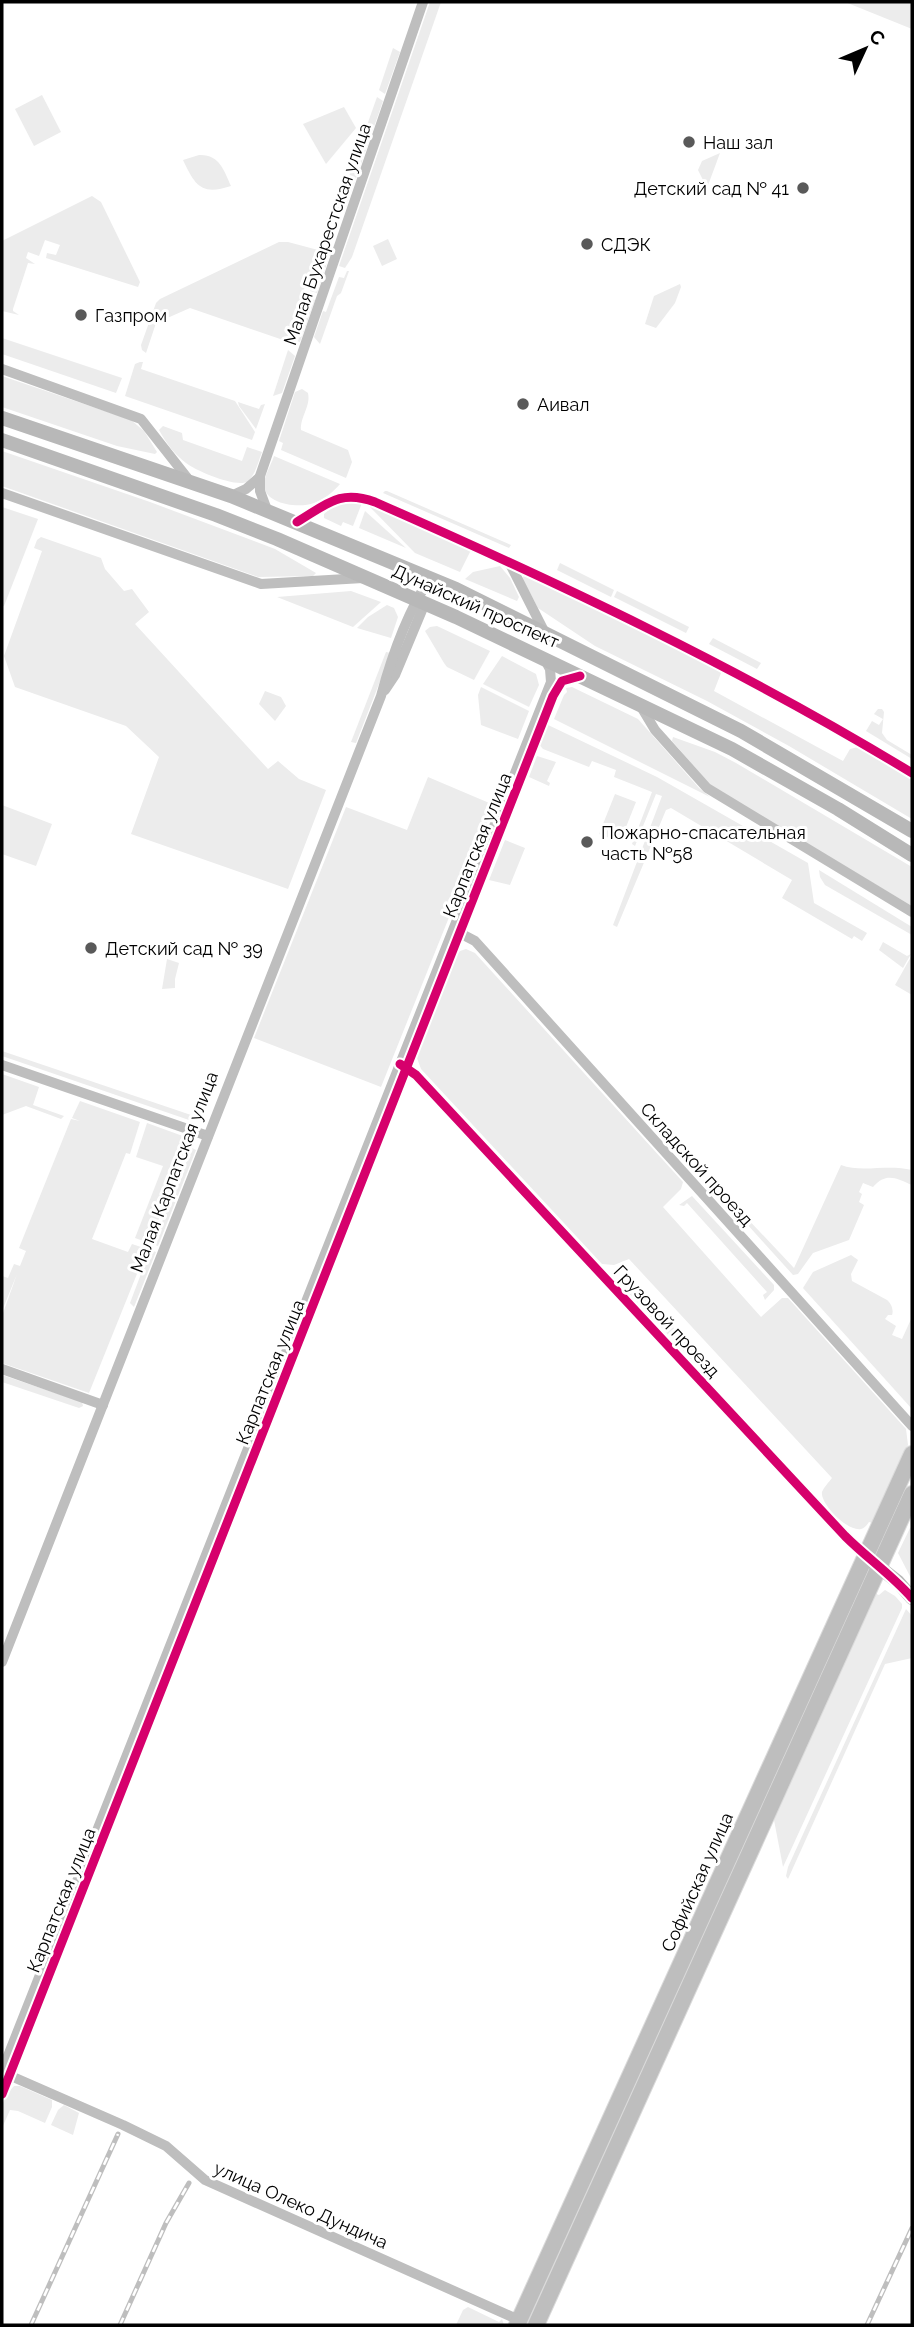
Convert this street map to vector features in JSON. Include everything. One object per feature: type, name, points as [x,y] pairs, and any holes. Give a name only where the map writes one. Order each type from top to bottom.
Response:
[{"type":"main road","name":"Дунайский проспект","points":[[2,418],[231,496],[430,578],[741,731],[912,831]]},
{"type":"main road","name":"Дунайский проспект","points":[[2,440],[216,515],[421,601],[732,748],[912,855]]},
{"type":"main road","name":"Малая Карпатская улица","points":[[421,601],[430,578]]},
{"type":"main road","name":"Софийская улица","points":[[536,2325],[873,1561],[912,1454]]},
{"type":"main road","name":"Софийская улица","points":[[518,2323],[873,1561],[912,1494]]},
{"type":"main road","name":"Грузовой проезд","points":[[873,1561],[912,1598]]},
{"type":"street","name":"Малая Бухарестская улица","points":[[260,476],[423,2]]},
{"type":"street","points":[[2,369],[141,419],[189,481]]},
{"type":"street","points":[[231,496],[246,489],[260,476]]},
{"type":"street","points":[[260,476],[260,491],[267,510]]},
{"type":"street","points":[[2,493],[261,584],[366,578]]},
{"type":"street","points":[[297,522],[345,496],[355,496],[509,561],[519,572],[545,633]]},
{"type":"street","points":[[519,572],[731,670],[912,773]]},
{"type":"street","name":"Малая Карпатская улица","points":[[2,1662],[381,696],[395,675],[421,601]]},
{"type":"street","name":"Карпатская улица","points":[[457,931],[551,682],[550,669],[543,658]]},
{"type":"street","name":"Карпатская улица","points":[[2,2094],[4,2072],[457,931],[558,685],[566,678],[580,676]]},
{"type":"street","points":[[640,704],[655,730],[708,789],[912,912]]},
{"type":"street","name":"Складской проезд","points":[[457,931],[471,938],[483,950],[912,1426]]},
{"type":"street","points":[[2,1065],[208,1136]]},
{"type":"street","name":"Грузовой проезд","points":[[403,1066],[873,1561]]},
{"type":"street","points":[[2,1369],[103,1405]]},
{"type":"street","name":"улица Олеко Дундича","points":[[4,2072],[166,2146],[205,2180],[518,2323]]},
{"type":"shaded area","points":[[430,2],[441,2],[352,257],[345,268],[339,266]]},
{"type":"shaded area","points":[[845,2],[912,2],[912,29]]},
{"type":"shaded area","points":[[393,48],[400,52],[385,94],[379,90]]},
{"type":"shaded area","points":[[42,95],[61,132],[34,146],[15,109]]},
{"type":"shaded area","points":[[377,97],[383,101],[344,213],[337,210]]},
{"type":"shaded area","points":[[344,107],[356,128],[326,164],[303,124]]},
{"type":"shaded area","points":[[720,153],[707,188],[698,170],[702,161]]},
{"type":"shaded area","points":[[199,155],[216,160],[231,186],[213,190],[200,186],[183,160]]},
{"type":"shaded area","points":[[92,196],[101,202],[140,282],[138,287],[46,258],[47,253],[56,255],[60,245],[45,240],[39,256],[28,252],[26,258],[35,264],[28,263],[13,309],[19,315],[2,311],[2,241]]},
{"type":"shaded area","points":[[388,239],[397,259],[382,266],[373,246]]},
{"type":"shaded area","points":[[279,242],[318,250],[286,341],[190,308],[156,323],[146,353],[142,350],[141,345],[156,303],[160,299]]},
{"type":"shaded area","points":[[323,252],[330,254],[317,293],[310,291]]},
{"type":"shaded area","points":[[347,271],[320,344],[314,337],[323,311],[326,312],[339,277],[344,278]]},
{"type":"shaded area","points":[[680,284],[675,303],[656,328],[645,324],[654,296]]},
{"type":"shaded area","points":[[308,297],[315,300],[300,342],[292,342]]},
{"type":"shaded area","points":[[2,338],[122,378],[116,393],[2,354]]},
{"type":"shaded area","points":[[288,350],[295,356],[282,393],[273,396]]},
{"type":"shaded area","points":[[143,362],[141,369],[235,401],[255,432],[252,440],[125,396],[135,364]]},
{"type":"shaded area","points":[[2,376],[131,420],[144,431],[157,452],[155,454],[117,446],[2,407]]},
{"type":"shaded area","points":[[302,389],[308,393],[309,398],[301,430],[348,450],[352,462],[346,478],[281,450],[283,443],[279,441],[295,392]]},
{"type":"shaded area","points":[[238,402],[259,409],[265,404],[256,429],[239,406]]},
{"type":"shaded area","points":[[163,426],[182,433],[183,440],[242,461],[247,447],[262,452],[255,471],[248,481],[236,483],[199,470],[182,460],[171,448],[159,430]]},
{"type":"shaded area","points":[[2,451],[275,549],[316,573],[313,576],[258,577],[2,486]]},
{"type":"shaded area","points":[[274,456],[340,484],[325,497],[307,505],[291,505],[275,500],[265,490],[264,483]]},
{"type":"shaded area","points":[[385,491],[511,545],[509,548],[383,493]]},
{"type":"shaded area","points":[[353,502],[362,503],[353,526],[343,522],[341,526],[324,518],[324,514],[334,507]]},
{"type":"shaded area","points":[[368,505],[471,550],[460,572],[415,553]]},
{"type":"shaded area","points":[[2,507],[38,519],[4,606],[2,606]]},
{"type":"shaded area","points":[[365,511],[406,548],[359,528]]},
{"type":"shaded area","points":[[41,537],[101,558],[105,569],[124,591],[132,589],[149,612],[135,624],[268,769],[278,761],[299,779],[326,790],[288,889],[131,834],[159,757],[126,726],[15,687],[4,656],[42,551],[34,548]]},
{"type":"shaded area","points":[[560,563],[614,590],[611,597],[557,570]]},
{"type":"shaded area","points":[[500,566],[510,578],[519,597],[517,601],[465,579],[473,572]]},
{"type":"shaded area","points":[[524,576],[718,669],[721,673],[714,691],[843,761],[850,749],[858,747],[912,779],[912,819],[707,701],[595,646],[538,608],[522,578]]},
{"type":"shaded area","points":[[351,591],[381,602],[353,627],[277,597]]},
{"type":"shaded area","points":[[617,591],[689,627],[686,633],[614,597]]},
{"type":"shaded area","points":[[387,605],[394,608],[398,617],[391,638],[357,628],[368,617]]},
{"type":"shaded area","points":[[437,626],[490,651],[474,680],[444,663],[425,631]]},
{"type":"shaded area","points":[[713,638],[761,663],[757,669],[709,644]]},
{"type":"shaded area","points":[[386,652],[391,653],[356,743],[351,742]]},
{"type":"shaded area","points":[[502,656],[536,674],[539,685],[529,707],[483,684]]},
{"type":"shaded area","points":[[481,687],[529,711],[518,739],[481,725],[478,695]]},
{"type":"shaded area","points":[[572,687],[638,719],[710,797],[554,719],[567,692],[566,688]]},
{"type":"shaded area","points":[[265,691],[281,697],[286,706],[275,721],[259,704]]},
{"type":"shaded area","points":[[878,709],[884,712],[882,733],[887,740],[912,755],[912,759],[866,731],[872,721],[879,725],[883,719],[874,714]]},
{"type":"shaded area","points":[[546,724],[657,777],[808,863],[814,903],[867,933],[862,941],[854,936],[852,939],[782,898],[792,880],[671,808],[666,810],[617,927],[613,925],[662,796],[656,794],[635,846],[632,844],[652,792],[614,777],[616,770],[592,761],[589,767],[543,749],[538,743]]},
{"type":"shaded area","points":[[673,737],[715,752],[736,763],[912,867],[912,906],[713,788],[672,741]]},
{"type":"shaded area","points":[[537,756],[556,762],[547,781],[549,786],[529,777]]},
{"type":"shaded area","points":[[428,777],[494,805],[381,1087],[254,1038],[346,807],[407,830]]},
{"type":"shaded area","points":[[615,794],[636,802],[620,842],[599,834]]},
{"type":"shaded area","points":[[2,805],[52,824],[36,866],[2,854]]},
{"type":"shaded area","points":[[505,840],[525,848],[510,885],[489,880]]},
{"type":"shaded area","points":[[819,870],[912,927],[912,935],[825,885]]},
{"type":"shaded area","points":[[883,942],[907,956],[911,954],[903,968],[879,950]]},
{"type":"shaded area","points":[[466,949],[475,953],[683,1182],[681,1189],[663,1207],[761,1317],[782,1298],[788,1298],[906,1429],[908,1445],[872,1523],[869,1522],[862,1529],[856,1529],[842,1522],[830,1510],[822,1492],[832,1478],[629,1259],[614,1265],[602,1264],[421,1069],[417,1058],[418,1049],[454,957]]},
{"type":"shaded area","points":[[912,955],[912,995],[895,985]]},
{"type":"shaded area","points":[[167,959],[179,963],[175,988],[162,989]]},
{"type":"shaded area","points":[[2,1051],[191,1115],[189,1120],[2,1056]]},
{"type":"shaded area","points":[[2,1074],[39,1087],[33,1105],[64,1116],[61,1119],[26,1106],[2,1115]]},
{"type":"shaded area","points":[[80,1101],[140,1122],[130,1154],[126,1153],[92,1239],[128,1252],[132,1244],[147,1249],[89,1393],[2,1363],[2,1316],[17,1274],[2,1311],[2,1276],[8,1278],[14,1264],[20,1266],[26,1251],[19,1248],[71,1119],[80,1121],[72,1118]]},
{"type":"shaded area","points":[[147,1123],[191,1139],[149,1243],[135,1238],[163,1166],[136,1157]]},
{"type":"shaded area","points":[[192,1148],[196,1150],[158,1246],[153,1244]]},
{"type":"shaded area","points":[[841,1165],[912,1170],[912,1185],[891,1178],[882,1179],[873,1187],[863,1183],[859,1202],[864,1205],[849,1240],[813,1253],[798,1274],[793,1275],[728,1203],[730,1199],[731,1202],[733,1200],[794,1268]]},
{"type":"shaded area","points":[[692,1196],[774,1285],[774,1290],[765,1300],[763,1295],[767,1292],[687,1203],[684,1206],[679,1205]]},
{"type":"shaded area","points":[[150,1250],[156,1252],[134,1307],[130,1303]]},
{"type":"shaded area","points":[[851,1255],[858,1260],[851,1274],[852,1281],[887,1300],[891,1305],[892,1315],[885,1319],[896,1326],[892,1335],[902,1339],[912,1317],[912,1409],[803,1288],[813,1272]]},
{"type":"shaded area","points":[[627,1281],[632,1283],[698,1354],[698,1358],[692,1360],[624,1288]]},
{"type":"shaded area","points":[[2,1375],[82,1402],[83,1406],[79,1408],[2,1382]]},
{"type":"shaded area","points":[[912,1527],[912,1580],[898,1553]]},
{"type":"shaded area","points":[[885,1590],[895,1596],[902,1608],[783,1867],[774,1820],[776,1814],[876,1594],[879,1595]]},
{"type":"shaded area","points":[[906,1609],[912,1616],[912,1658],[885,1664],[788,1879],[788,1867]]},
{"type":"shaded area","points":[[14,2086],[52,2100],[45,2123],[10,2110],[2,2128],[3,2104]]},
{"type":"shaded area","points":[[64,2105],[79,2113],[73,2135],[51,2125],[58,2110]]},
{"type":"shaded area","points":[[468,2307],[499,2322],[502,2319],[504,2325],[456,2325],[463,2310]]},
{"type":"railway","points":[[31,2325],[118,2134]]},
{"type":"railway","points":[[120,2325],[166,2223],[189,2183]]},
{"type":"railway","points":[[867,2325],[912,2228]]},
{"type":"cycle path","points":[[297,522],[334,500],[352,497],[375,502],[648,628],[781,698],[912,773]]},
{"type":"cycle path","points":[[2,2094],[553,696],[562,681],[580,676]]},
{"type":"cycle path","points":[[400,1064],[416,1075],[845,1536],[912,1598]]},
{"type":"place","name":"Наш зал","points":[[689,142]]},
{"type":"place","name":"Детский сад № 41","points":[[803,188]]},
{"type":"place","name":"СДЭК","points":[[587,244]]},
{"type":"place","name":"Газпром","points":[[81,315]]},
{"type":"place","name":"Аивал","points":[[523,404]]},
{"type":"place","name":"Пожарно-спасательная часть №58","points":[[587,842]]},
{"type":"place","name":"Детский сад № 39","points":[[91,948]]}]
